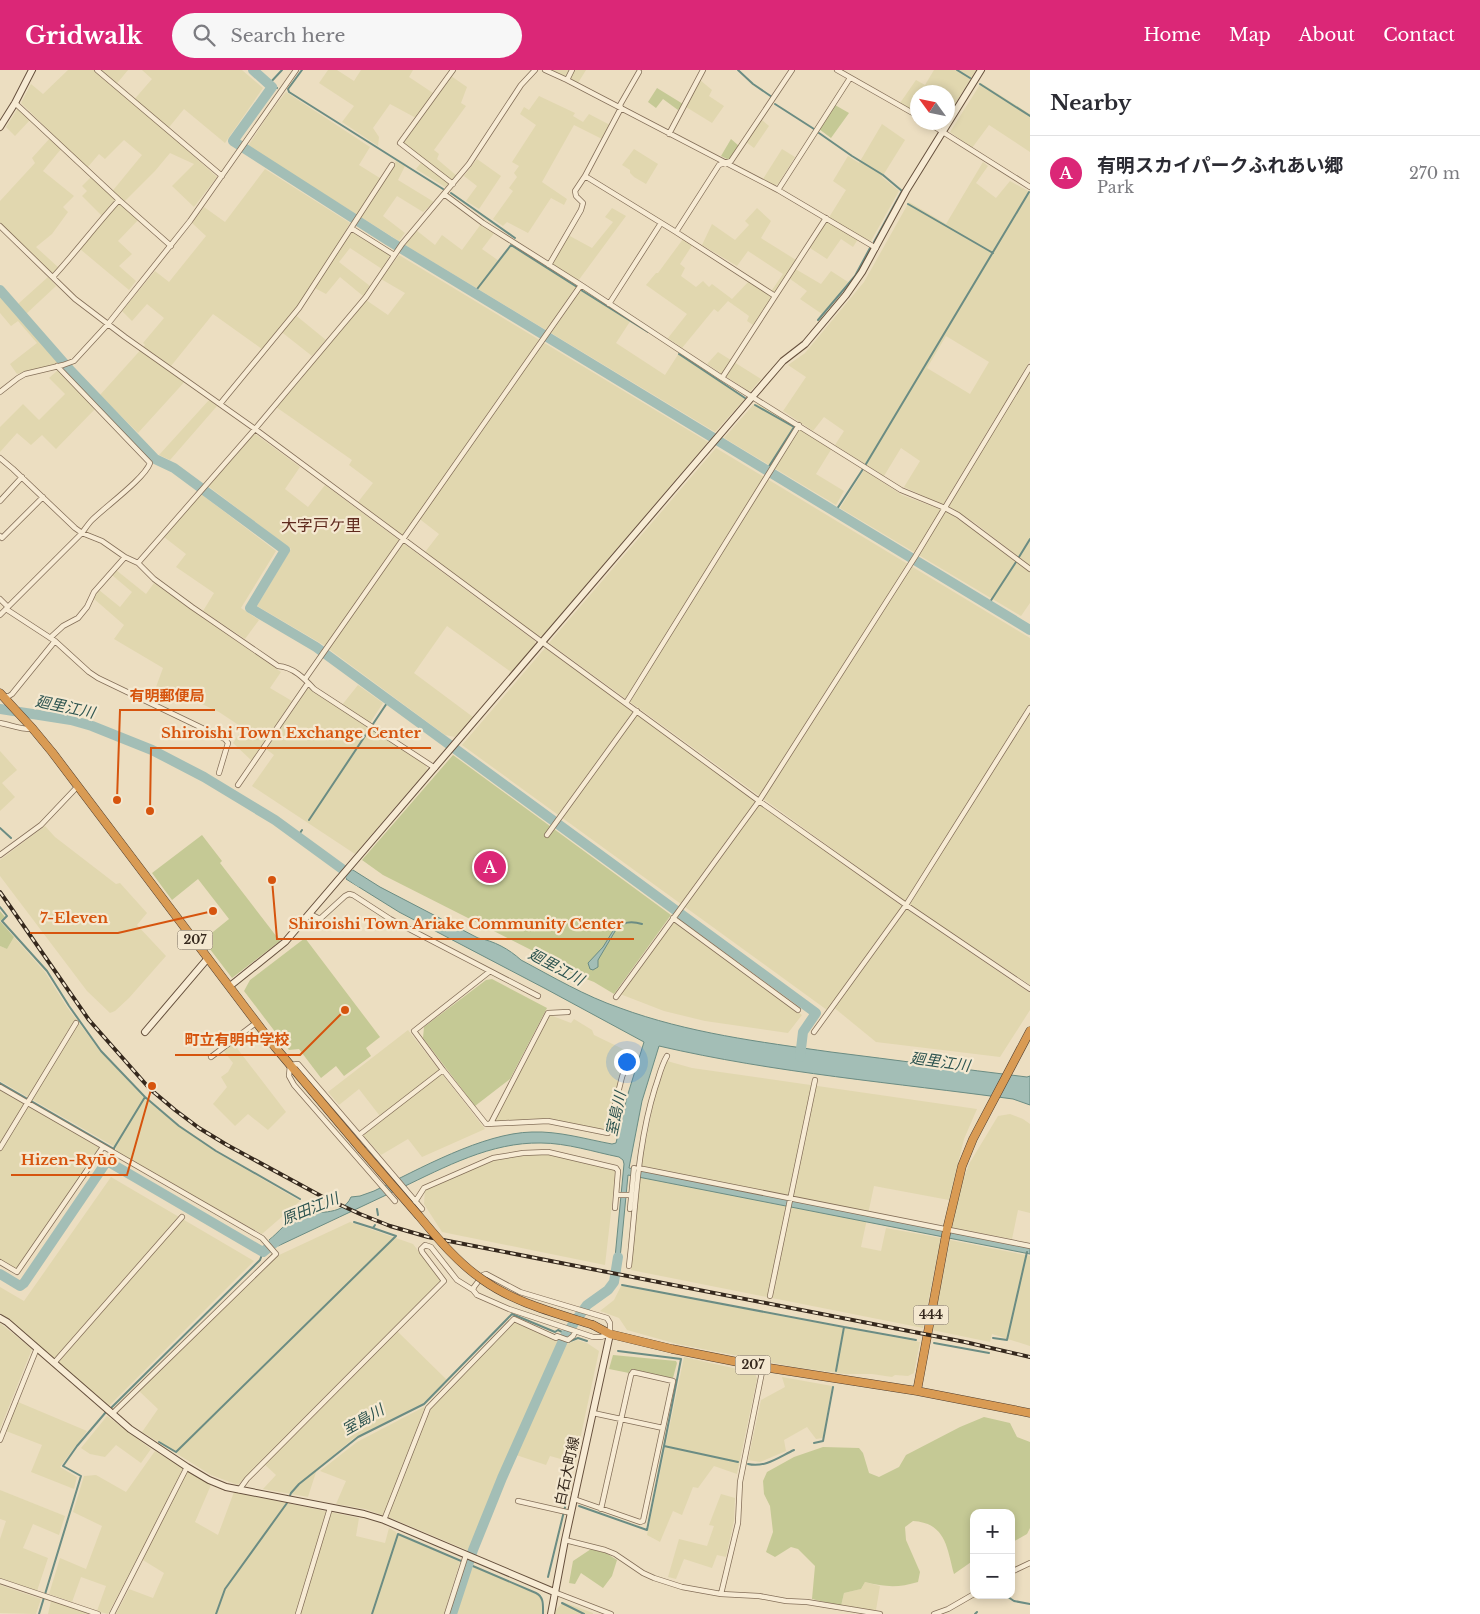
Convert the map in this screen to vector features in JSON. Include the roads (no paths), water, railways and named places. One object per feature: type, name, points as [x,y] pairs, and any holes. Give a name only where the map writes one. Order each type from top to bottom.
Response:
[{"type":"highway","name":"207","points":[[1,695],[33,729],[78,786],[290,1065],[442,1243],[464,1266],[484,1281],[528,1303],[593,1325],[610,1334],[672,1349],[763,1367],[917,1391],[1030,1413]]},
{"type":"highway","name":"444","points":[[917,1391],[947,1229],[962,1166],[973,1139],[1030,1031]]},
{"type":"street","points":[[0,126],[15,103],[32,70]]},
{"type":"street","points":[[98,70],[222,176]]},
{"type":"street","points":[[0,392],[25,374],[74,361],[108,324],[171,246],[296,70]]},
{"type":"street","points":[[453,70],[400,143],[453,184]]},
{"type":"street","points":[[138,564],[366,297],[402,244],[469,164],[522,85],[535,70]]},
{"type":"street","points":[[545,70],[778,190],[876,248]]},
{"type":"street","points":[[567,80],[572,70]]},
{"type":"street","points":[[669,134],[703,70]]},
{"type":"street","points":[[676,232],[719,165],[731,161],[792,70]]},
{"type":"street","points":[[837,70],[910,112]]},
{"type":"street","points":[[230,986],[286,942],[710,445],[783,361],[805,344],[840,302],[862,272],[906,191],[981,70]]},
{"type":"street","points":[[549,265],[581,210],[583,203],[576,196],[575,191],[585,176],[621,108],[620,105],[639,72]]},
{"type":"street","points":[[778,190],[850,78]]},
{"type":"street","points":[[15,103],[171,246]]},
{"type":"street","points":[[939,130],[1030,187]]},
{"type":"street","points":[[220,404],[299,308],[392,165]]},
{"type":"street","points":[[585,176],[775,296]]},
{"type":"street","points":[[444,194],[483,223],[752,397],[901,490],[945,508],[972,525],[1030,569]]},
{"type":"street","points":[[54,277],[74,255],[100,220],[119,200]]},
{"type":"street","points":[[722,378],[826,218]]},
{"type":"street","points":[[609,304],[661,223]]},
{"type":"street","points":[[0,226],[75,299],[108,324],[255,429],[758,800],[906,905],[1030,989]]},
{"type":"street","points":[[352,226],[395,254]]},
{"type":"street","points":[[238,785],[325,650],[581,285]]},
{"type":"street","points":[[0,615],[82,533],[91,521],[133,483],[148,467],[150,462],[60,366]]},
{"type":"street","points":[[616,997],[758,800],[915,557],[1030,367]]},
{"type":"street","points":[[626,703],[799,425]]},
{"type":"street","points":[[0,458],[82,533],[102,541],[138,564],[154,579],[192,607],[278,666],[286,667],[314,689],[435,768]]},
{"type":"street","points":[[0,501],[22,477]]},
{"type":"street","points":[[0,536],[2,538],[42,497]]},
{"type":"street","points":[[50,638],[62,626],[78,618],[87,607],[94,592],[125,557]]},
{"type":"street","points":[[0,599],[7,608],[56,641],[98,678],[225,738],[228,743],[219,773]]},
{"type":"street","points":[[1,695],[10,696],[56,641]]},
{"type":"street","points":[[814,1032],[906,905],[1030,708]]},
{"type":"street","points":[[547,835],[637,711]]},
{"type":"street","points":[[0,722],[23,729],[33,729]]},
{"type":"street","points":[[0,855],[41,826],[78,786]]},
{"type":"street","points":[[310,914],[321,918],[345,896],[353,895],[390,919],[538,996]]},
{"type":"street","points":[[673,918],[798,1010]]},
{"type":"street","points":[[144,1032],[208,958]]},
{"type":"street","points":[[489,972],[414,1031],[486,1124],[548,1121],[608,1132],[629,1057]]},
{"type":"street","points":[[491,1123],[548,1013],[568,1012]]},
{"type":"street","points":[[211,1057],[257,1022]]},
{"type":"street","points":[[0,1148],[76,1023]]},
{"type":"street","points":[[629,1266],[635,1213],[636,1168],[651,1101],[667,1056]]},
{"type":"street","points":[[395,1201],[294,1085],[289,1076],[290,1065],[298,1064],[422,1209]]},
{"type":"street","points":[[359,1134],[443,1070]]},
{"type":"street","points":[[770,1296],[815,1080]]},
{"type":"street","points":[[0,1087],[29,1101],[103,1147],[262,1238],[275,1251],[276,1254],[109,1412]]},
{"type":"street","points":[[0,1262],[17,1272],[103,1147]]},
{"type":"street","points":[[415,1202],[424,1188],[493,1158],[523,1153],[548,1152],[616,1168],[618,1171],[615,1208]]},
{"type":"street","points":[[636,1168],[1030,1246]]},
{"type":"street","points":[[630,1209],[635,1178]]},
{"type":"street","points":[[616,1194],[631,1195]]},
{"type":"street","points":[[54,1363],[182,1217]]},
{"type":"street","points":[[239,1490],[247,1479],[444,1281],[422,1252],[423,1246],[428,1245],[457,1280],[473,1290],[477,1295],[509,1309],[575,1332],[593,1337],[610,1334],[610,1323],[607,1318],[520,1292],[486,1274],[474,1286],[473,1290]]},
{"type":"street","points":[[0,1318],[7,1322],[130,1429],[209,1480],[239,1490],[364,1514],[384,1520],[464,1559],[475,1558],[611,1614]]},
{"type":"street","points":[[384,1520],[428,1408],[514,1319],[556,1338],[557,1336],[568,1340],[574,1336],[575,1332]]},
{"type":"street","name":"白石大町線","points":[[551,1614],[565,1540],[566,1512],[574,1499],[610,1334]]},
{"type":"street","points":[[0,1440],[37,1348]]},
{"type":"street","points":[[721,1594],[738,1523],[740,1482],[763,1367]]},
{"type":"street","points":[[574,1499],[601,1509],[640,1522],[643,1521],[673,1381],[633,1372],[630,1375],[601,1509]]},
{"type":"street","points":[[593,1413],[663,1428]]},
{"type":"street","points":[[112,1614],[187,1467]]},
{"type":"street","points":[[518,1501],[566,1512]]},
{"type":"street","points":[[298,1614],[330,1508]]},
{"type":"street","points":[[565,1540],[615,1554],[643,1573],[682,1587],[721,1594],[759,1596],[786,1601],[807,1602],[880,1614]]},
{"type":"street","points":[[447,1614],[464,1559]]},
{"type":"street","points":[[1015,1570],[1030,1563]]},
{"type":"street","points":[[0,1581],[98,1614]]},
{"type":"street","points":[[934,1614],[970,1596]]},
{"type":"water","points":[[353,870],[380,887],[478,938],[501,946],[521,960],[569,986],[594,998],[646,1017],[724,1036],[831,1052],[1030,1076],[1030,1105],[1013,1099],[836,1077],[747,1063],[659,1046],[642,1101],[629,1168],[1030,1248],[1030,1254],[628,1175],[619,1269],[614,1268],[623,1160],[619,1157],[561,1144],[541,1143],[504,1147],[469,1157],[278,1246],[269,1240],[293,1219],[341,1208],[347,1204],[351,1197],[374,1191],[472,1145],[513,1134],[532,1132],[562,1134],[612,1144],[616,1143],[627,1097],[644,1042],[399,912],[346,879]]},
{"type":"water","points":[[616,926],[617,928],[598,960],[598,967],[593,970],[590,969],[588,963],[603,947]]},
{"type":"waterway","points":[[253,70],[272,87],[233,141],[389,241],[1030,630]]},
{"type":"waterway","points":[[269,84],[282,70]]},
{"type":"waterway","points":[[302,70],[288,89],[289,92],[443,189]]},
{"type":"waterway","points":[[738,70],[753,84],[772,97]]},
{"type":"waterway","points":[[957,70],[970,78]]},
{"type":"waterway","points":[[980,84],[1030,116]]},
{"type":"waterway","points":[[272,87],[277,88]]},
{"type":"waterway","points":[[775,104],[814,129]]},
{"type":"waterway","points":[[819,133],[883,175],[902,191],[874,242]]},
{"type":"waterway","points":[[866,464],[1029,192]]},
{"type":"waterway","points":[[451,193],[515,238]]},
{"type":"waterway","points":[[908,204],[993,253]]},
{"type":"waterway","points":[[474,293],[511,245],[577,287]]},
{"type":"waterway","points":[[818,320],[855,276],[870,248]]},
{"type":"waterway","points":[[0,290],[70,370],[155,459],[174,468],[285,550],[250,608],[316,647],[816,1013],[803,1032],[800,1057]]},
{"type":"waterway","points":[[581,290],[648,332]]},
{"type":"waterway","points":[[679,354],[745,398]]},
{"type":"waterway","points":[[755,405],[794,427],[766,471]]},
{"type":"waterway","points":[[835,512],[863,469]]},
{"type":"waterway","points":[[1019,557],[1030,539]]},
{"type":"waterway","points":[[988,605],[1016,562]]},
{"type":"waterway","points":[[309,820],[389,700]]},
{"type":"waterway","name":"廻里江川","points":[[0,709],[71,720],[92,726],[152,750],[204,777],[275,820],[360,882]]},
{"type":"waterway","points":[[0,828],[11,838]]},
{"type":"waterway","points":[[298,836],[302,830]]},
{"type":"waterway","points":[[0,907],[7,916],[2,921],[47,971],[101,1051],[145,1097],[179,1126],[216,1151],[300,1199]]},
{"type":"waterway","points":[[616,928],[629,922],[642,924]]},
{"type":"waterway","points":[[0,1083],[114,1149],[107,1161]]},
{"type":"waterway","points":[[114,1148],[145,1097]]},
{"type":"waterway","name":"原田江川","points":[[0,1274],[20,1286],[24,1283],[107,1161],[263,1252],[284,1235]]},
{"type":"waterway","points":[[377,1209],[378,1215]]},
{"type":"waterway","points":[[354,1222],[373,1228]]},
{"type":"waterway","points":[[159,1442],[176,1452],[396,1236],[373,1228],[375,1225]]},
{"type":"waterway","points":[[110,1409],[260,1260],[263,1252]]},
{"type":"waterway","points":[[993,1338],[1007,1340],[1027,1252]]},
{"type":"waterway","name":"室島川","points":[[452,1614],[473,1550],[502,1478],[566,1334],[587,1305],[608,1290],[614,1282],[618,1257]]},
{"type":"waterway","points":[[622,1285],[844,1327]]},
{"type":"waterway","name":"室島川","points":[[216,1614],[225,1589],[299,1484],[358,1437],[424,1404],[512,1314],[555,1332],[558,1330],[566,1334]]},
{"type":"waterway","points":[[836,1371],[844,1327],[916,1340]]},
{"type":"waterway","points":[[568,1342],[578,1338],[587,1341]]},
{"type":"waterway","points":[[934,1343],[989,1353]]},
{"type":"waterway","points":[[618,1351],[681,1359],[664,1446]]},
{"type":"waterway","points":[[814,1443],[823,1441],[833,1387]]},
{"type":"waterway","points":[[39,1614],[81,1476],[63,1466],[77,1446],[106,1412]]},
{"type":"waterway","points":[[579,1506],[647,1530],[664,1446],[738,1462]]},
{"type":"waterway","points":[[748,1464],[766,1463],[794,1450]]},
{"type":"waterway","points":[[548,1577],[566,1503]]},
{"type":"waterway","points":[[372,1614],[398,1534],[536,1593],[542,1599],[543,1614]]},
{"type":"waterway","points":[[1011,1599],[1030,1604]]},
{"type":"waterway","points":[[562,1603],[584,1614]]},
{"type":"railway","points":[[0,892],[89,1020],[150,1089],[199,1128],[227,1145],[321,1196],[360,1214],[390,1226],[428,1237],[965,1342],[1030,1357]]},
{"type":"place","name":"有明郵便局","points":[[117,800]]},
{"type":"place","name":"Shiroishi Town Exchange Center","points":[[150,811]]},
{"type":"place","name":"有明スカイパークふれあい郷","points":[[490,867]]},
{"type":"place","name":"Shiroishi Town Ariake Community Center","points":[[272,880]]},
{"type":"place","name":"7-Eleven","points":[[213,911]]},
{"type":"place","name":"町立有明中学校","points":[[345,1010]]},
{"type":"place","name":"Hizen-Ryūō","points":[[152,1086]]},
{"type":"district","name":"大字戸ケ里","points":[[321,525]]}]
